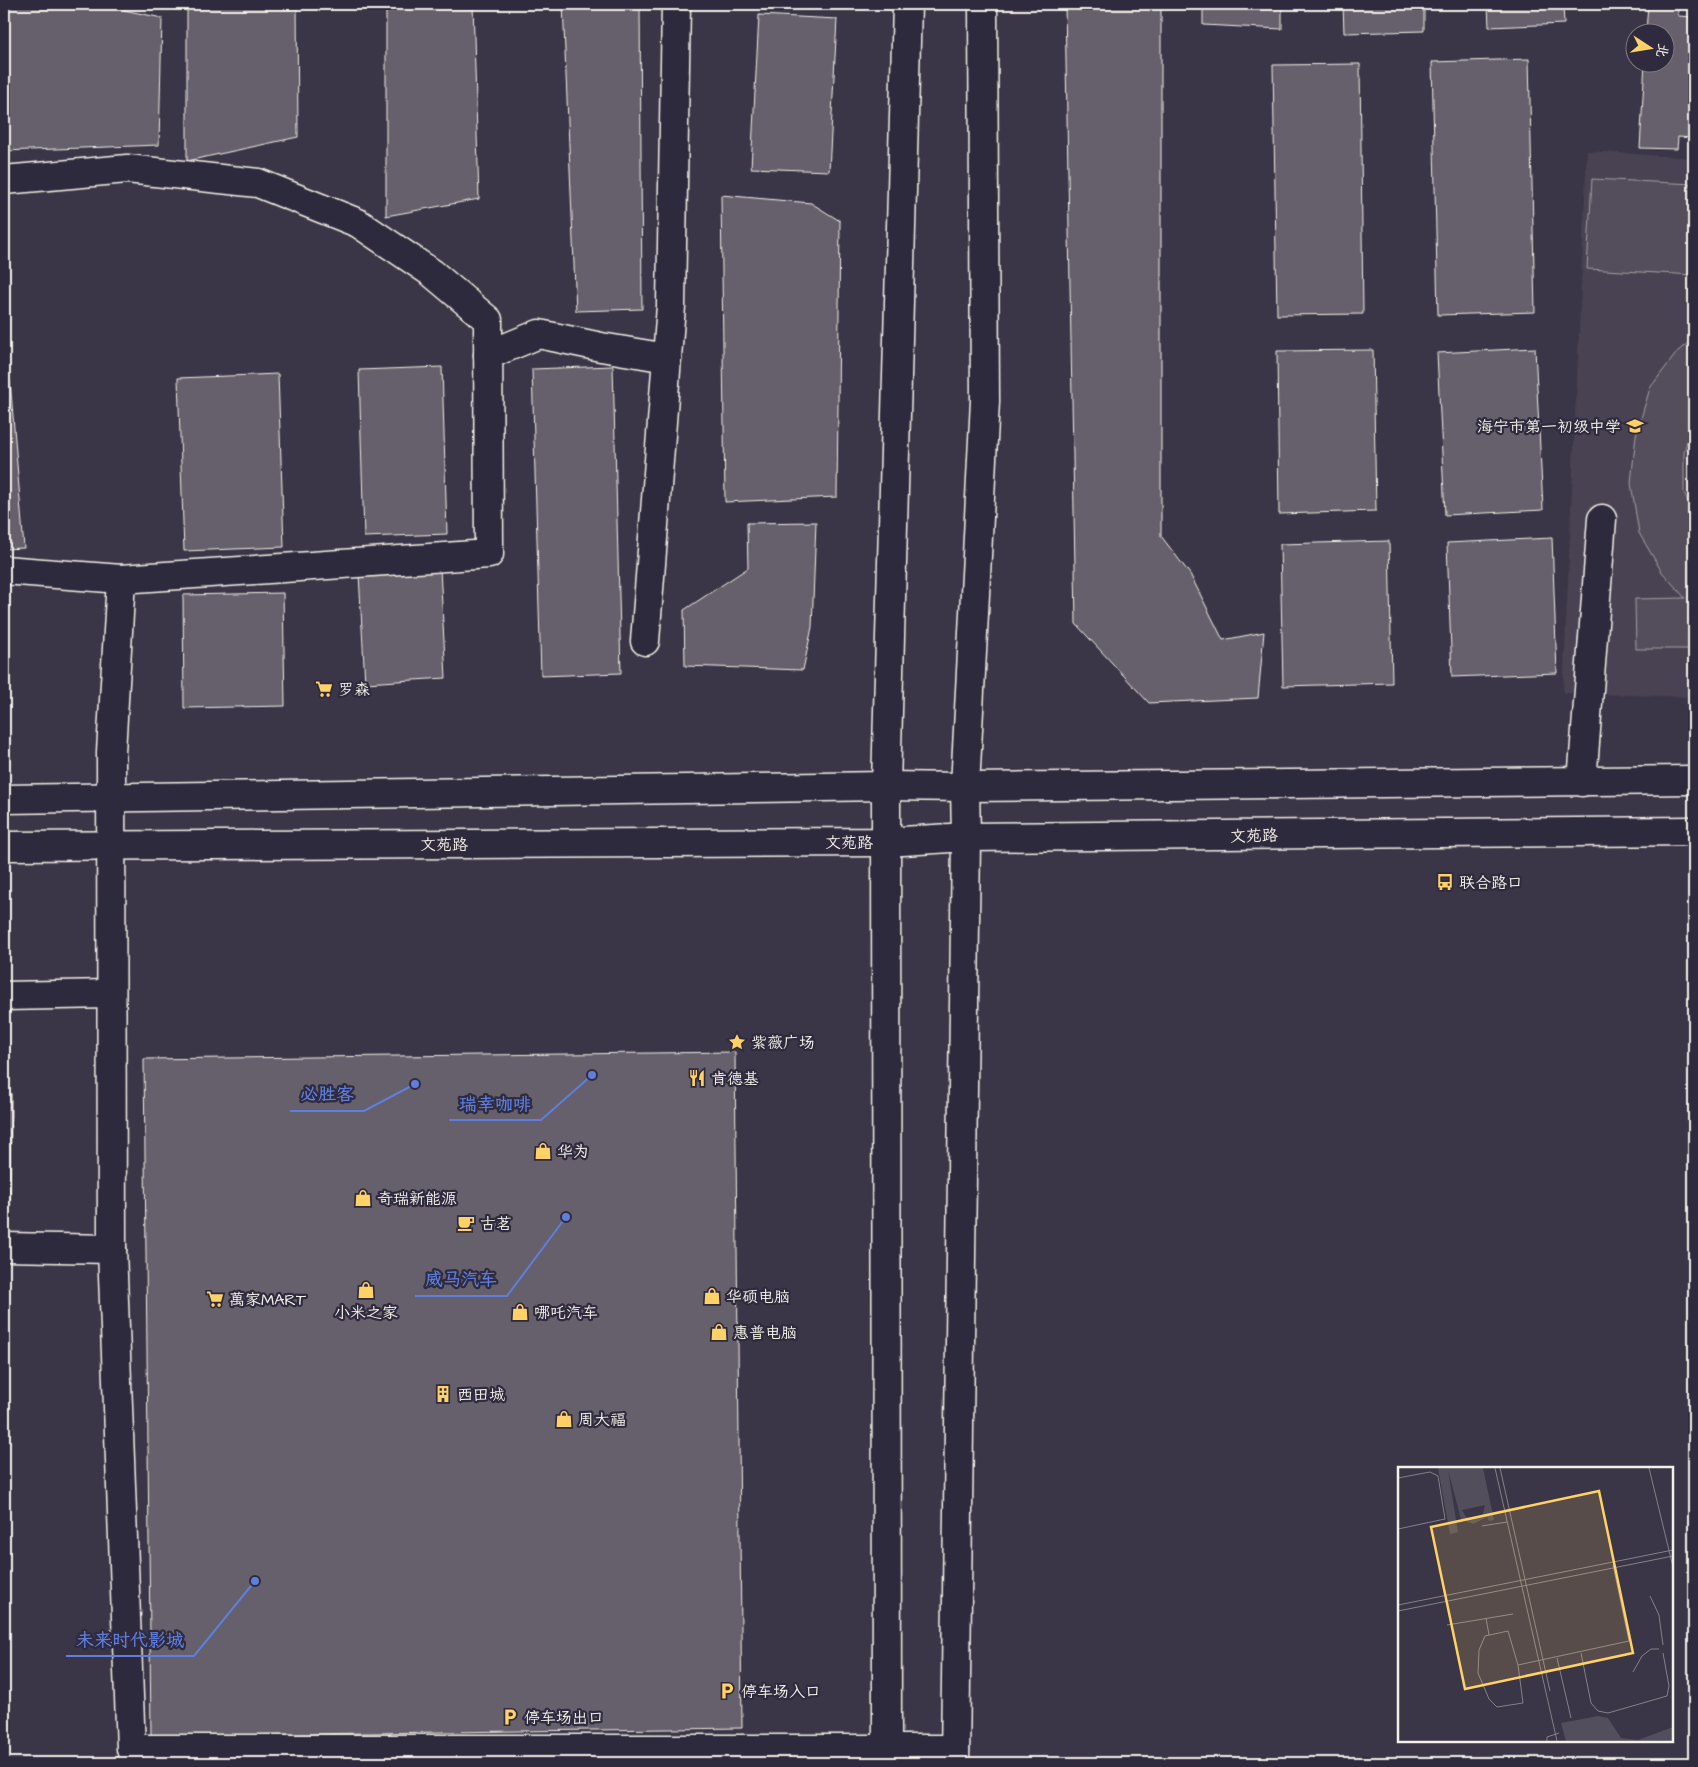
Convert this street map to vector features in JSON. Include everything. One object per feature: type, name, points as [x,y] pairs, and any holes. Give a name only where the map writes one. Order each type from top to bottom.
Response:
[{"type":"main road","points":[[645,641],[671,306],[676,4]]},
{"type":"main road","points":[[887,1756],[886,786],[907,4]]},
{"type":"main road","points":[[122,579],[111,752],[112,1249],[131,1748],[955,1756],[966,837],[965,787],[985,401],[983,4]]},
{"type":"main road","points":[[4,180],[127,169],[258,183],[358,223],[432,274],[488,320],[488,554],[122,579],[4,570]]},
{"type":"main road","points":[[488,355],[539,334],[667,358]]},
{"type":"main road","points":[[1582,782],[1602,519]]},
{"type":"main road","points":[[4,799],[886,786],[965,787],[1694,780]]},
{"type":"main road","name":"文苑路","points":[[4,846],[887,842],[966,837],[1694,831]]},
{"type":"main road","points":[[4,996],[112,994]]},
{"type":"main road","points":[[4,1247],[112,1249]]},
{"type":"shaded area","name":"海宁市第一初级中学","points":[[1587,151],[1694,158],[1694,697],[1563,693]]},
{"type":"shaded area","points":[[1592,179],[1694,184],[1694,275],[1587,269]]},
{"type":"shaded area","points":[[1694,338],[1694,420],[1684,453],[1684,492],[1694,516],[1694,649],[1636,649],[1635,599],[1685,598],[1662,572],[1639,533],[1631,483],[1636,435],[1650,388],[1678,351]]},
{"type":"building","points":[[7,4],[124,4],[124,10],[162,18],[159,145],[4,151],[4,35],[6,33]]},
{"type":"building","points":[[187,4],[297,4],[298,137],[187,161]]},
{"type":"building","points":[[386,4],[473,4],[479,199],[386,216]]},
{"type":"building","points":[[563,4],[640,4],[642,309],[576,311]]},
{"type":"building","points":[[1065,4],[1161,4],[1161,536],[1190,574],[1223,640],[1264,632],[1258,698],[1149,703],[1076,624]]},
{"type":"building","points":[[1203,4],[1282,4],[1282,29],[1203,25]]},
{"type":"building","points":[[1343,4],[1424,4],[1424,31],[1344,33]]},
{"type":"building","points":[[1488,4],[1563,4],[1564,24],[1489,27]]},
{"type":"building","points":[[1648,4],[1678,4],[1678,16],[1694,17],[1694,138],[1678,137],[1677,149],[1640,148],[1644,72],[1676,72],[1676,22],[1647,22]]},
{"type":"building","points":[[759,15],[837,19],[829,171],[751,168]]},
{"type":"building","points":[[1529,59],[1535,312],[1438,315],[1432,62]]},
{"type":"building","points":[[1360,64],[1363,314],[1277,315],[1273,65]]},
{"type":"building","points":[[721,195],[811,203],[840,221],[837,497],[725,502]]},
{"type":"building","points":[[1535,348],[1543,510],[1445,515],[1437,353]]},
{"type":"building","points":[[1373,350],[1376,511],[1279,514],[1277,351]]},
{"type":"building","points":[[613,366],[621,673],[541,676],[532,369]]},
{"type":"building","points":[[442,367],[447,534],[364,537],[359,370]]},
{"type":"building","points":[[278,374],[284,547],[184,551],[178,378]]},
{"type":"building","points":[[4,380],[10,380],[24,548],[4,549]]},
{"type":"building","points":[[816,522],[812,627],[803,670],[685,666],[684,610],[748,568],[747,523]]},
{"type":"building","points":[[1552,538],[1557,673],[1452,677],[1447,543]]},
{"type":"building","points":[[1389,541],[1392,683],[1283,686],[1280,544]]},
{"type":"building","points":[[440,569],[446,678],[365,683],[359,574]]},
{"type":"building","points":[[283,593],[285,706],[184,708],[183,595]]},
{"type":"building","name":"西田城","points":[[735,1052],[742,1728],[151,1736],[144,1059]]},
{"type":"building","points":[[4,1093],[11,1093],[10,1210],[4,1210]]},
{"type":"place","name":"海宁市第一初级中学","points":[[1635,426]]},
{"type":"place","name":"罗森","points":[[324,689]]},
{"type":"place","name":"联合路口","points":[[1445,882]]},
{"type":"place","name":"紫薇广场","points":[[737,1042]]},
{"type":"place","name":"瑞幸咖啡","points":[[592,1075]]},
{"type":"place","name":"肯德基","points":[[697,1078]]},
{"type":"place","name":"必胜客","points":[[415,1084]]},
{"type":"place","name":"华为","points":[[543,1151]]},
{"type":"place","name":"奇瑞新能源","points":[[363,1198]]},
{"type":"place","name":"威马汽车","points":[[566,1217]]},
{"type":"place","name":"古茗","points":[[466,1223]]},
{"type":"place","name":"小米之家","points":[[366,1290]]},
{"type":"place","name":"华硕电脑","points":[[712,1296]]},
{"type":"place","name":"萬家MART","points":[[215,1299]]},
{"type":"place","name":"哪吒汽车","points":[[520,1312]]},
{"type":"place","name":"惠普电脑","points":[[719,1332]]},
{"type":"place","name":"西田城","points":[[443,1394]]},
{"type":"place","name":"周大福","points":[[564,1419]]},
{"type":"place","name":"未来时代影城","points":[[255,1581]]},
{"type":"place","name":"停车场入口","points":[[727,1691]]},
{"type":"place","name":"停车场出口","points":[[510,1717]]}]
